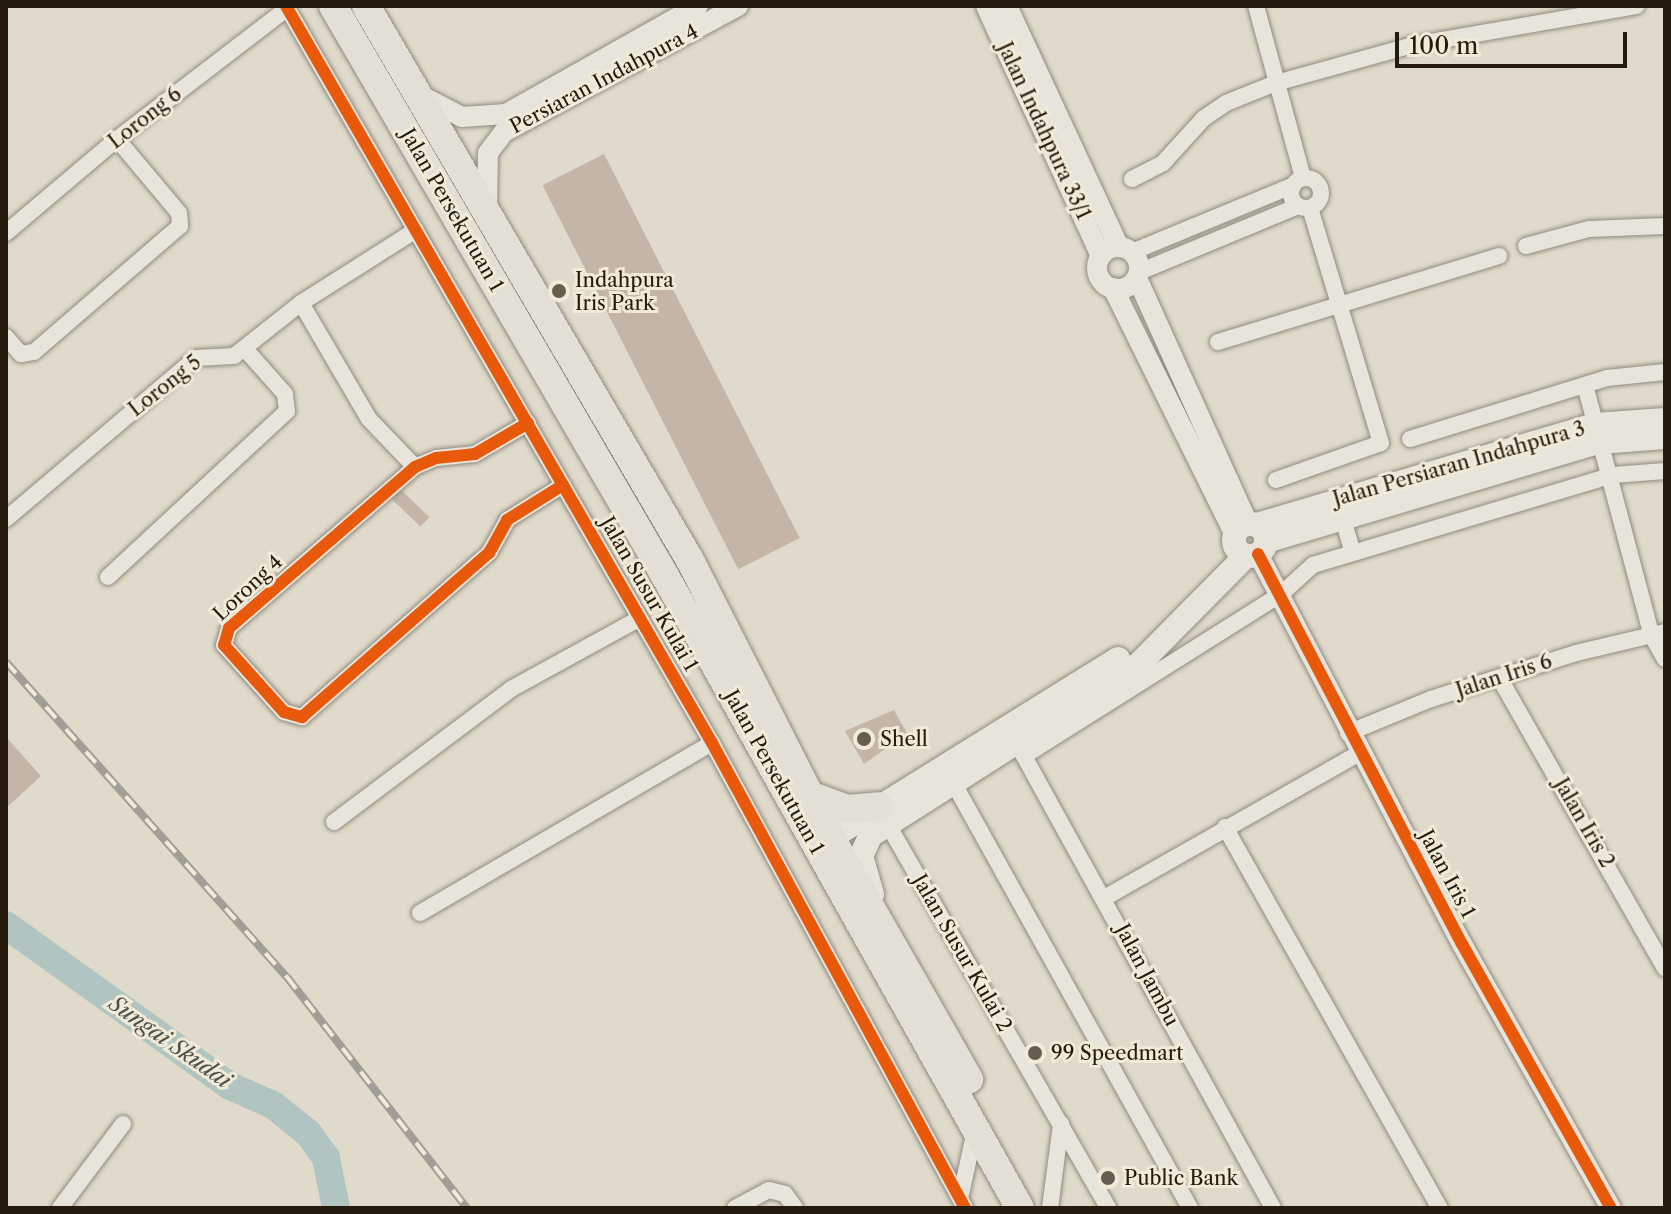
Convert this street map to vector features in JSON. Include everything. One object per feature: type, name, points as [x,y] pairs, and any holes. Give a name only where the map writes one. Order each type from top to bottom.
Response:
[{"type":"highway","name":"Jalan Persekutuan 1","points":[[333,6],[828,849],[975,1129],[1020,1208]]},
{"type":"highway","name":"Jalan Persekutuan 1","points":[[366,6],[691,562],[812,796],[828,849],[885,928],[1042,1208]]},
{"type":"highway","points":[[812,796],[847,809],[883,814]]},
{"type":"main road","name":"Jalan Persiaran Indahpura 3","points":[[1249,540],[1340,509],[1597,434],[1665,420]]},
{"type":"main road","name":"Jalan Persiaran Indahpura 3","points":[[1597,434],[1665,437]]},
{"type":"main road","points":[[828,849],[1125,655],[1249,540]]},
{"type":"main road","points":[[885,928],[861,856],[864,843],[883,814],[1021,750],[1139,664],[1249,540]]},
{"type":"street","name":"Persiaran Indahpura 4","points":[[420,95],[462,117],[506,114],[698,6]]},
{"type":"street","name":"Persiaran Indahpura 4","points":[[487,213],[488,153],[504,132],[738,6]]},
{"type":"street","name":"Jalan Indahpura 33/1","points":[[986,6],[1126,261]]},
{"type":"street","name":"Jalan Indahpura 33/1","points":[[1007,6],[1126,261],[1249,540]]},
{"type":"street","points":[[1256,6],[1298,181],[1291,194],[1304,207],[1340,306],[1381,443],[1276,480]]},
{"type":"street","points":[[1132,179],[1163,163],[1215,110],[1276,83],[1413,45],[1637,6]]},
{"type":"street","name":"Lorong 6","points":[[6,233],[117,139],[287,7]]},
{"type":"street","name":"Jalan Susur Kulai 1","points":[[287,7],[712,743],[962,1203]]},
{"type":"street","points":[[6,337],[21,354],[34,352],[180,226],[179,213],[117,139]]},
{"type":"street","points":[[1126,261],[1234,232],[1304,207],[1320,199],[1321,189],[1298,181],[1228,211],[1126,261],[1099,275],[1113,288],[1249,540]]},
{"type":"street","points":[[1526,246],[1589,229],[1665,226]]},
{"type":"street","name":"Lorong 5","points":[[6,519],[196,358],[234,356],[246,350],[301,303],[416,230]]},
{"type":"street","points":[[1218,342],[1499,256]]},
{"type":"street","points":[[1113,288],[1126,287],[1126,261]]},
{"type":"street","points":[[301,303],[369,419],[415,467]]},
{"type":"street","points":[[108,577],[287,411],[285,394],[246,350]]},
{"type":"street","points":[[1410,439],[1585,385],[1665,372]]},
{"type":"street","points":[[1585,385],[1665,659]]},
{"type":"street","name":"Lorong 4","points":[[528,423],[475,454],[436,458],[415,467],[225,633],[228,650],[289,716],[307,713],[489,553],[507,520],[563,485]]},
{"type":"street","points":[[1021,750],[1280,595],[1313,565],[1352,550],[1613,475],[1665,471]]},
{"type":"street","points":[[1340,509],[1352,550]]},
{"type":"street","name":"Jalan Iris 1","points":[[1249,540],[1280,595],[1348,733],[1611,1208]]},
{"type":"street","points":[[334,822],[511,689],[640,618]]},
{"type":"street","name":"Jalan Iris 6","points":[[1348,733],[1431,699],[1576,653],[1659,634]]},
{"type":"street","name":"Jalan Iris 2","points":[[1500,679],[1665,968]]},
{"type":"street","points":[[420,913],[712,743]]},
{"type":"street","name":"Jalan Jambu","points":[[1021,750],[1106,897],[1273,1208]]},
{"type":"street","points":[[1106,897],[1359,753]]},
{"type":"street","points":[[953,782],[1190,1208]]},
{"type":"street","name":"Jalan Susur Kulai 2","points":[[883,814],[1108,1208]]},
{"type":"street","points":[[1225,827],[1440,1208]]},
{"type":"street","points":[[60,1208],[123,1124]]},
{"type":"street","points":[[1050,1208],[1061,1124]]},
{"type":"street","points":[[962,1203],[975,1129]]},
{"type":"street","points":[[735,1208],[769,1190],[785,1194],[795,1208]]},
{"type":"building","points":[[604,154],[800,538],[738,569],[543,185]]},
{"type":"building","points":[[397,486],[429,517],[420,527],[388,495]]},
{"type":"building","points":[[894,710],[907,733],[864,764],[845,731]]},
{"type":"building","points":[[6,737],[41,776],[6,808]]},
{"type":"waterway","name":"Sungai Skudai","points":[[6,925],[230,1086],[273,1105],[308,1133],[326,1158],[336,1208]]},
{"type":"railway","points":[[6,662],[287,977],[467,1208]]},
{"type":"cycle path","points":[[286,6],[712,743],[965,1208]]},
{"type":"cycle path","points":[[528,423],[475,454],[436,458],[415,467],[229,628],[224,645],[284,712],[302,717],[489,553],[507,520],[563,485]]},
{"type":"cycle path","points":[[1258,554],[1462,944],[1611,1208]]},
{"type":"place","name":"Indahpura Iris Park","points":[[559,291]]},
{"type":"place","name":"Shell","points":[[864,739]]},
{"type":"place","name":"99 Speedmart","points":[[1035,1053]]},
{"type":"place","name":"Public Bank","points":[[1108,1178]]}]
